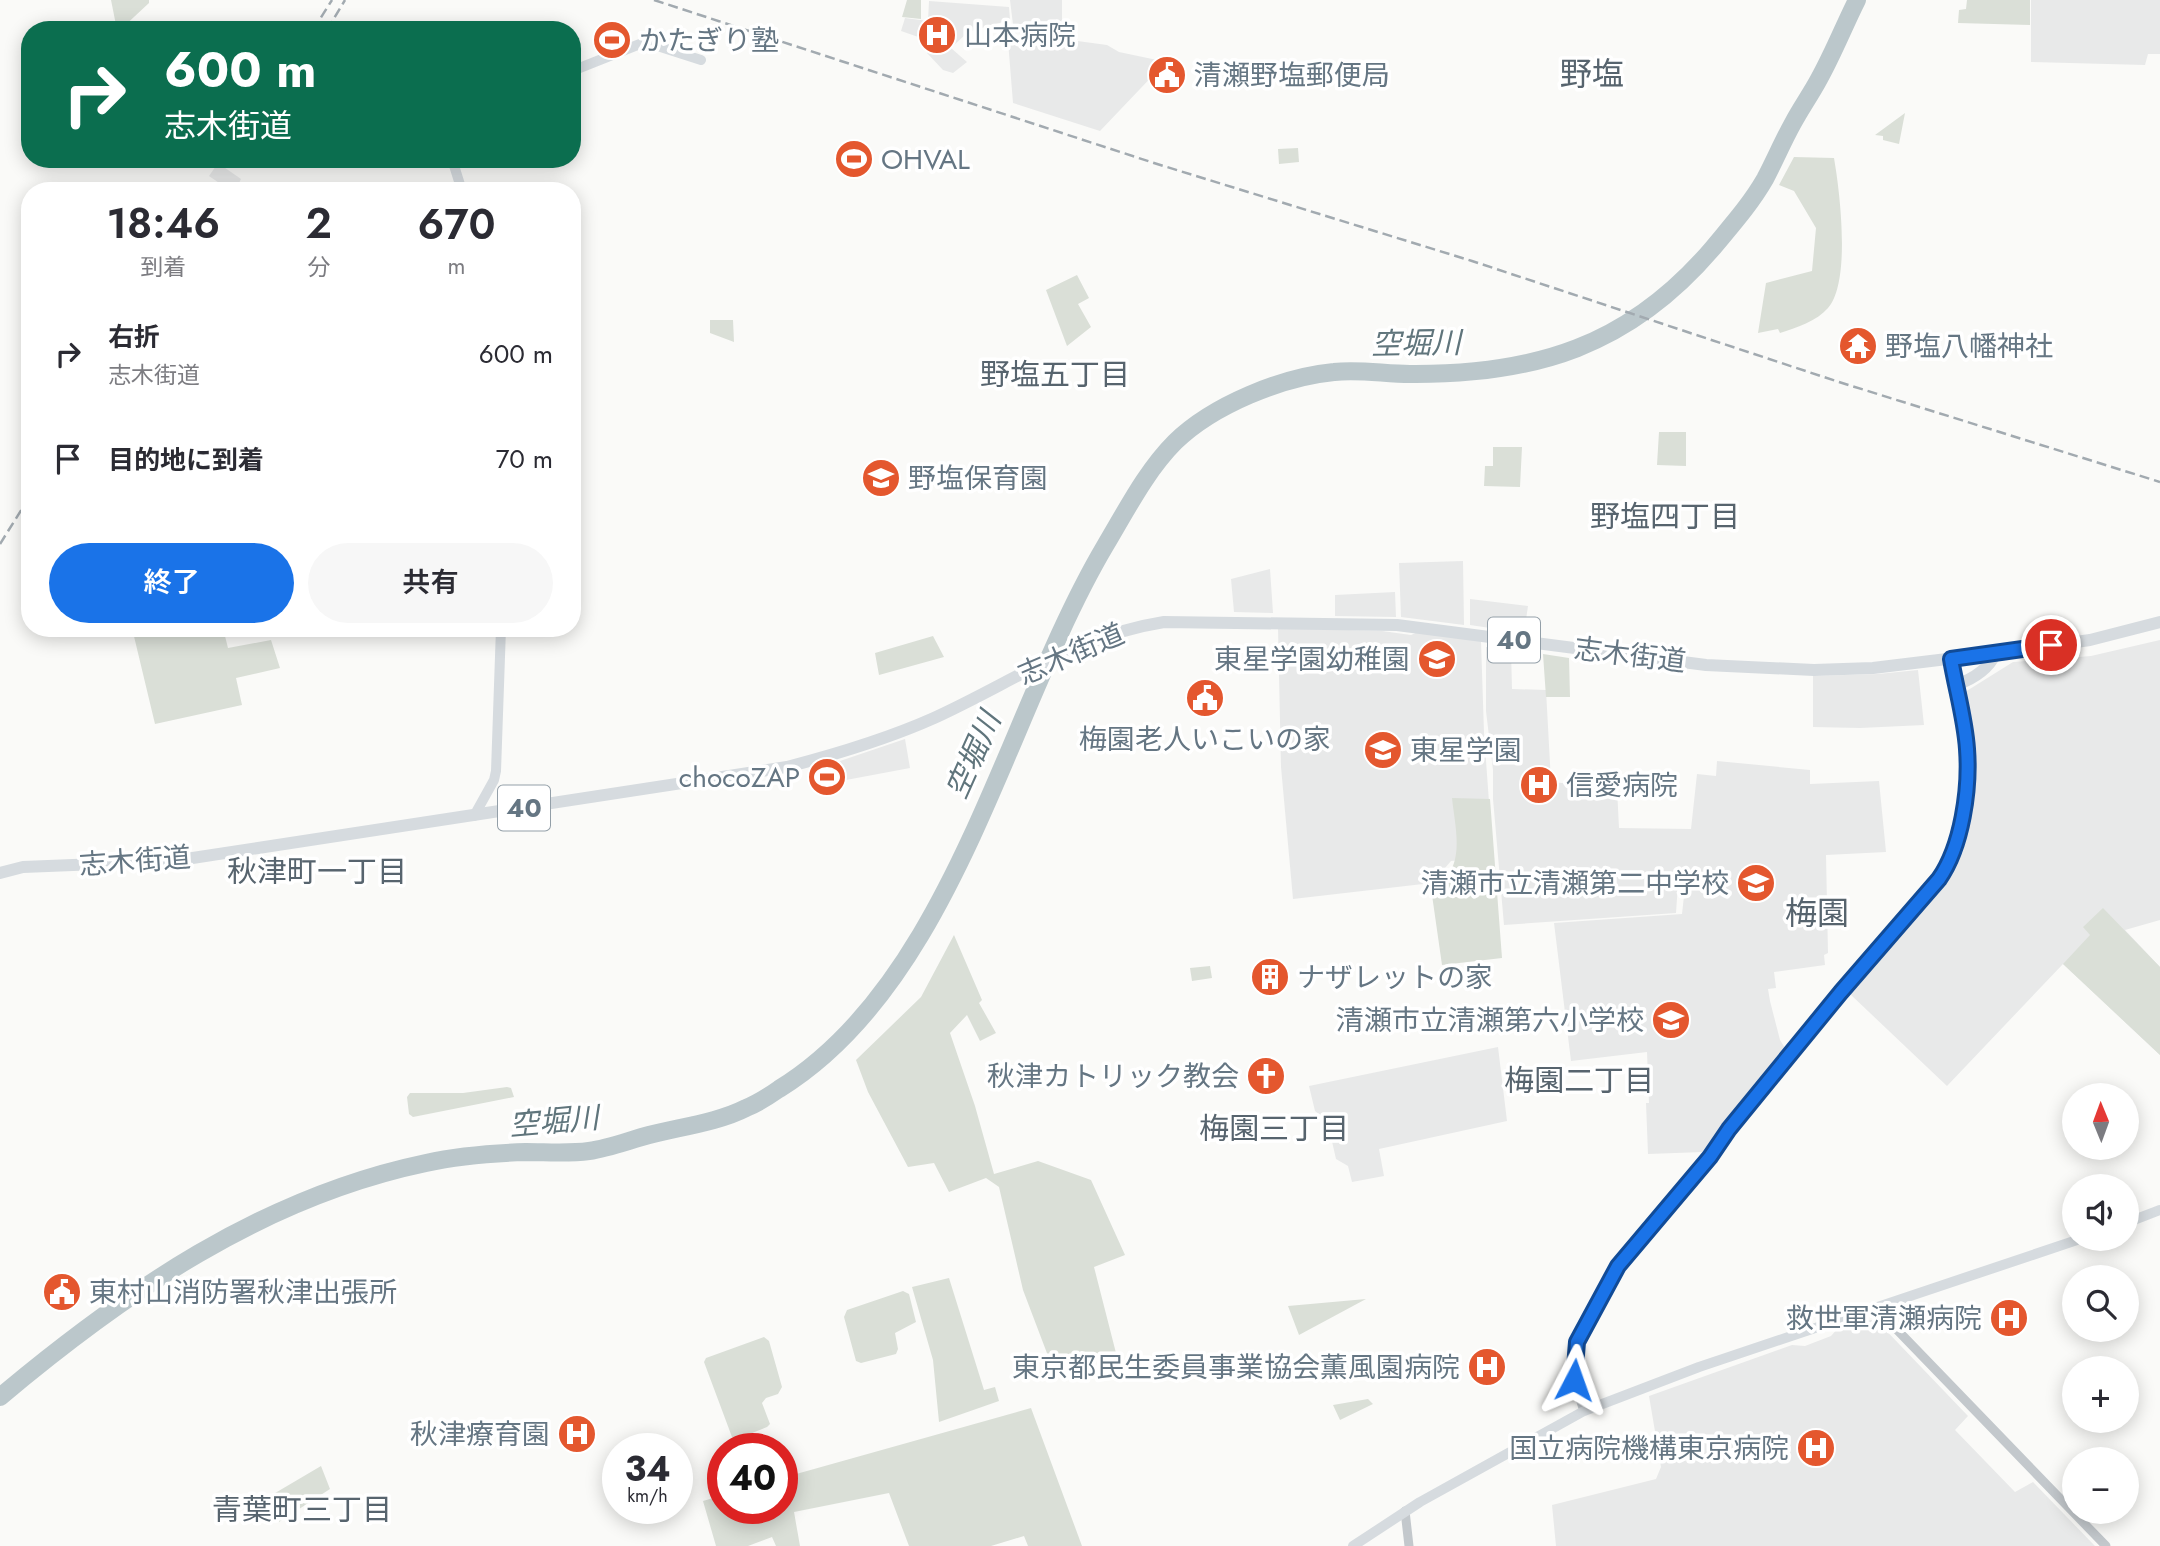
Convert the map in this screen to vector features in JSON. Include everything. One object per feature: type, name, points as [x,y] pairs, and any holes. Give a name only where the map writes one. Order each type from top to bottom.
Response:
[{"type":"main road","points":[[581,67],[645,42],[701,60]]},
{"type":"main road","name":"志木街道","points":[[0,873],[23,867],[173,861],[787,767],[874,742],[932,719],[1080,645],[1132,627],[1164,622],[1383,624],[1706,665],[1754,669],[1847,669],[1951,659],[2090,640],[2160,622]]},
{"type":"main road","points":[[474,816],[495,780],[500,637]]},
{"type":"main road","points":[[1951,659],[1956,684],[1978,675],[1991,664],[1996,653]]},
{"type":"main road","points":[[2139,1218],[2160,1210]]},
{"type":"main road","points":[[1353,1546],[1405,1511],[1584,1411],[1699,1367],[2062,1245]]},
{"type":"street","points":[[1584,1411],[1574,1380],[1577,1342],[1618,1266],[1710,1157],[1729,1129],[1841,992],[1939,879],[1951,860],[1961,826],[1968,756],[1956,684]]},
{"type":"street","points":[[1876,1308],[2106,1546]]},
{"type":"street","points":[[1405,1511],[1409,1546]]},
{"type":"shaded area","points":[[111,0],[149,0],[130,21],[115,21]]},
{"type":"shaded area","points":[[907,0],[921,0],[921,19],[902,17]]},
{"type":"shaded area","points":[[1010,0],[1062,0],[1062,35],[1014,33]]},
{"type":"shaded area","points":[[1967,0],[2030,0],[2030,25],[1958,23],[1959,10],[1966,9]]},
{"type":"shaded area","points":[[2031,0],[2160,0],[2160,54],[2148,54],[2145,65],[2031,62]]},
{"type":"shaded area","name":"山本病院","points":[[929,1],[1009,7],[1010,20],[968,32],[951,48],[967,62],[953,73],[943,70],[927,53],[927,40],[901,31],[905,18],[928,21]]},
{"type":"shaded area","points":[[1039,39],[1107,45],[1119,52],[1157,60],[1160,68],[1100,131],[1013,103],[1008,41]]},
{"type":"shaded area","points":[[1905,113],[1899,144],[1875,135]]},
{"type":"shaded area","points":[[1298,148],[1299,162],[1279,164],[1278,149]]},
{"type":"shaded area","points":[[1794,157],[1834,158],[1842,236],[1839,278],[1828,308],[1818,317],[1780,333],[1778,329],[1758,333],[1766,283],[1812,271],[1816,228],[1794,191],[1779,185]]},
{"type":"shaded area","points":[[215,168],[225,168],[241,179],[240,182],[218,182],[209,176]]},
{"type":"shaded area","points":[[1077,275],[1089,298],[1078,304],[1091,327],[1067,346],[1046,290]]},
{"type":"shaded area","points":[[710,320],[733,320],[734,342],[710,333]]},
{"type":"shaded area","points":[[1659,432],[1686,432],[1686,466],[1657,465]]},
{"type":"shaded area","points":[[1493,447],[1522,447],[1520,487],[1484,486],[1485,466],[1493,466]]},
{"type":"shaded area","points":[[1463,561],[1464,625],[1401,617],[1399,563]]},
{"type":"shaded area","points":[[1270,569],[1273,613],[1234,612],[1231,579]]},
{"type":"shaded area","points":[[1395,592],[1396,617],[1335,616],[1335,595]]},
{"type":"shaded area","points":[[1470,599],[1528,606],[1524,633],[1470,625]]},
{"type":"shaded area","name":"東星学園","points":[[1278,628],[1382,631],[1411,635],[1418,632],[1481,641],[1484,733],[1493,857],[1451,861],[1439,875],[1423,884],[1293,899],[1281,767]]},
{"type":"shaded area","points":[[933,636],[944,657],[879,675],[875,653]]},
{"type":"shaded area","points":[[134,637],[225,637],[228,648],[271,640],[280,668],[236,678],[242,705],[155,724]]},
{"type":"shaded area","points":[[2160,640],[2160,920],[2125,930],[2160,967],[2160,1055],[2063,964],[1947,1086],[1850,994],[1950,877],[1963,852],[1974,767],[1974,748],[1965,692],[2013,662],[2091,656]]},
{"type":"shaded area","points":[[1486,647],[1511,650],[1512,689],[1546,690],[1551,782],[1617,788],[1619,828],[1691,829],[1697,774],[1716,776],[1717,761],[1810,770],[1810,784],[1879,781],[1886,852],[1826,855],[1828,953],[1824,955],[1825,965],[1774,972],[1776,988],[1768,989],[1780,1040],[1785,1048],[1703,1152],[1648,1154],[1647,1052],[1571,1061],[1554,923],[1682,914],[1687,869],[1679,869],[1676,913],[1504,925],[1486,711]]},
{"type":"shaded area","points":[[1543,654],[1569,658],[1570,697],[1546,697]]},
{"type":"shaded area","points":[[1918,670],[1924,725],[1813,727],[1813,676]]},
{"type":"shaded area","points":[[905,739],[910,768],[846,780],[840,761]]},
{"type":"shaded area","points":[[1452,798],[1490,799],[1502,958],[1442,965],[1432,895],[1435,887],[1449,874],[1456,853]]},
{"type":"shaded area","points":[[2103,908],[2160,967],[2160,1055],[2063,964],[2090,935],[2083,927]]},
{"type":"shaded area","points":[[954,935],[982,1000],[979,1003],[996,1033],[980,1041],[967,1015],[950,1033],[975,1106],[994,1174],[1038,1161],[1091,1180],[1125,1255],[1094,1267],[1116,1353],[1053,1369],[1023,1290],[999,1187],[986,1178],[949,1192],[934,1163],[908,1167],[868,1092],[856,1060],[921,997]]},
{"type":"shaded area","points":[[1210,966],[1212,978],[1192,981],[1190,968]]},
{"type":"shaded area","points":[[1498,1047],[1507,1121],[1379,1149],[1384,1176],[1352,1182],[1348,1166],[1336,1159],[1326,1115],[1315,1111],[1309,1086]]},
{"type":"shaded area","points":[[511,1088],[514,1097],[413,1117],[409,1114],[407,1097],[410,1093],[463,1093]]},
{"type":"shaded area","points":[[949,1278],[984,1390],[995,1387],[999,1401],[939,1422],[933,1360],[912,1287]]},
{"type":"shaded area","points":[[903,1291],[909,1294],[916,1322],[895,1333],[898,1349],[896,1354],[861,1363],[856,1361],[844,1317],[847,1310]]},
{"type":"shaded area","points":[[1366,1299],[1299,1335],[1288,1306]]},
{"type":"shaded area","name":"国立病院機構東京病院","points":[[1877,1321],[1968,1416],[1955,1430],[2015,1492],[2033,1482],[2062,1512],[2062,1524],[2074,1524],[2095,1546],[1556,1546],[1552,1505],[1656,1479],[1661,1467],[1649,1396],[1792,1345],[1805,1346],[1831,1336],[1838,1328]]},
{"type":"shaded area","points":[[764,1337],[769,1341],[782,1387],[778,1394],[766,1398],[762,1403],[770,1424],[767,1427],[752,1433],[731,1433],[704,1362],[706,1358]]},
{"type":"shaded area","points":[[1368,1399],[1373,1404],[1340,1420],[1333,1405]]},
{"type":"shaded area","points":[[1031,1408],[1082,1546],[1028,1546],[1024,1536],[991,1546],[909,1546],[889,1493],[798,1511],[798,1474]]},
{"type":"shaded area","points":[[321,1466],[330,1489],[279,1522],[265,1499]]},
{"type":"shaded area","points":[[710,1524],[796,1524],[800,1546],[776,1546],[772,1537],[748,1546],[716,1546]]},
{"type":"waterway","name":"空堀川","points":[[0,1397],[96,1321],[147,1286],[199,1253],[308,1199],[366,1179],[438,1161],[488,1154],[573,1152],[604,1148],[724,1117],[755,1104],[779,1089],[839,1042],[889,983],[932,915],[970,841],[1069,613],[1137,492],[1175,442],[1228,405],[1293,380],[1343,371],[1410,374],[1498,369],[1577,348],[1613,331],[1647,310],[1680,282],[1712,249],[1753,198],[1824,69],[1857,0]]},
{"type":"railway","points":[[319,21],[332,0]]},
{"type":"railway","points":[[332,21],[345,0]]},
{"type":"railway","points":[[654,0],[1154,163],[1472,261],[1839,382],[2160,482]]},
{"type":"railway","points":[[0,544],[21,510]]},
{"type":"place","name":"山本病院","points":[[937,35]]},
{"type":"place","name":"かたぎり塾","points":[[612,40]]},
{"type":"place","name":"清瀬野塩郵便局","points":[[1167,75]]},
{"type":"place","name":"OHVAL","points":[[854,159]]},
{"type":"place","name":"野塩八幡神社","points":[[1858,346]]},
{"type":"place","name":"野塩保育園","points":[[881,478]]},
{"type":"place","name":"東星学園幼稚園","points":[[1437,659]]},
{"type":"place","name":"梅園老人いこいの家","points":[[1205,698]]},
{"type":"place","name":"東星学園","points":[[1383,750]]},
{"type":"place","name":"chocoZAP","points":[[827,777]]},
{"type":"place","name":"信愛病院","points":[[1539,785]]},
{"type":"place","name":"清瀬市立清瀬第二中学校","points":[[1756,883]]},
{"type":"place","name":"ナザレットの家","points":[[1270,977]]},
{"type":"place","name":"清瀬市立清瀬第六小学校","points":[[1671,1020]]},
{"type":"place","name":"秋津カトリック教会","points":[[1266,1076]]},
{"type":"place","name":"東村山消防署秋津出張所","points":[[62,1292]]},
{"type":"place","name":"救世軍清瀬病院","points":[[2009,1318]]},
{"type":"place","name":"東京都民生委員事業協会薫風園病院","points":[[1487,1367]]},
{"type":"place","name":"秋津療育園","points":[[577,1434]]},
{"type":"place","name":"国立病院機構東京病院","points":[[1816,1448]]},
{"type":"district","name":"野塩","points":[[1592,74]]},
{"type":"district","name":"野塩五丁目","points":[[1055,374]]},
{"type":"district","name":"野塩四丁目","points":[[1665,516]]},
{"type":"district","name":"秋津町一丁目","points":[[317,871]]},
{"type":"district","name":"梅園","points":[[1817,913]]},
{"type":"district","name":"梅園二丁目","points":[[1579,1080]]},
{"type":"district","name":"梅園三丁目","points":[[1274,1128]]},
{"type":"district","name":"青葉町三丁目","points":[[302,1509]]},
{"type":"route","points":[[1574,1380],[1577,1342],[1618,1266],[1710,1157],[1729,1129],[1841,992],[1939,879],[1951,860],[1961,826],[1968,756],[1951,659],[2051,645]]}]
